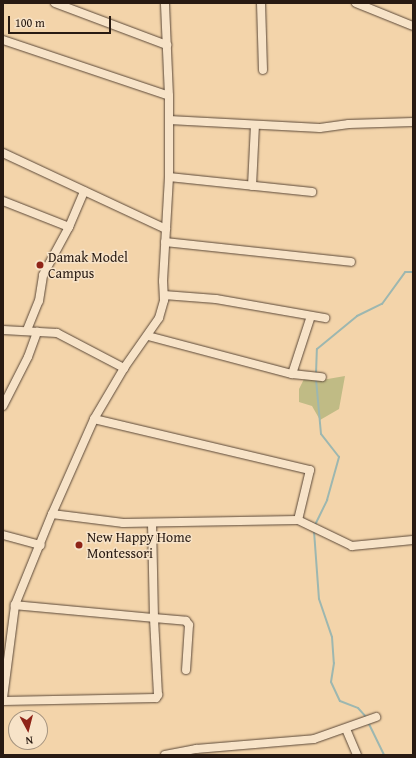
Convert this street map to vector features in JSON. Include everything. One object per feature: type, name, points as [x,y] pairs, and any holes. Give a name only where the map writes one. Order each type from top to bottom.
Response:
[{"type":"street","points":[[55,3],[167,45]]},
{"type":"street","points":[[152,523],[154,618],[158,695],[156,698],[3,698],[15,605],[52,514],[94,418],[124,368],[148,336],[159,318],[164,295],[165,242],[169,176],[169,96],[165,3]]},
{"type":"street","points":[[261,3],[263,70]]},
{"type":"street","points":[[356,3],[413,26]]},
{"type":"street","points":[[3,40],[169,96]]},
{"type":"street","points":[[169,120],[320,128],[349,124],[413,122]]},
{"type":"street","points":[[252,186],[255,125]]},
{"type":"street","points":[[3,153],[166,229]]},
{"type":"street","points":[[169,176],[312,192]]},
{"type":"street","points":[[27,330],[39,301],[43,275],[69,227],[84,191]]},
{"type":"street","points":[[3,201],[69,227]]},
{"type":"street","points":[[165,242],[351,262]]},
{"type":"street","points":[[164,295],[216,300],[325,318]]},
{"type":"street","points":[[292,374],[311,316]]},
{"type":"street","points":[[3,330],[27,330],[57,333],[124,368]]},
{"type":"street","points":[[3,406],[28,357],[37,332]]},
{"type":"street","points":[[148,336],[292,374],[322,377]]},
{"type":"street","points":[[94,418],[310,470],[298,520]]},
{"type":"street","points":[[52,514],[123,523],[298,520],[352,546],[413,540]]},
{"type":"street","points":[[3,535],[40,545]]},
{"type":"street","points":[[15,605],[186,621],[189,625],[186,670]]},
{"type":"street","points":[[165,755],[196,749],[314,739],[346,729],[376,717]]},
{"type":"street","points":[[346,729],[357,755]]},
{"type":"shaded area","points":[[345,376],[339,409],[320,420],[312,406],[299,402],[299,389],[305,377],[322,380]]},
{"type":"waterway","points":[[316,374],[317,349],[357,316],[382,304],[405,272],[413,272]]},
{"type":"waterway","points":[[315,525],[327,500],[339,457],[321,434],[316,379]]},
{"type":"waterway","points":[[314,531],[319,599],[332,637],[334,663],[331,682],[340,701],[358,708],[367,718]]},
{"type":"waterway","points":[[368,722],[384,755]]},
{"type":"place","name":"Damak Model Campus","points":[[40,265]]},
{"type":"place","name":"New Happy Home Montessori","points":[[79,545]]}]
